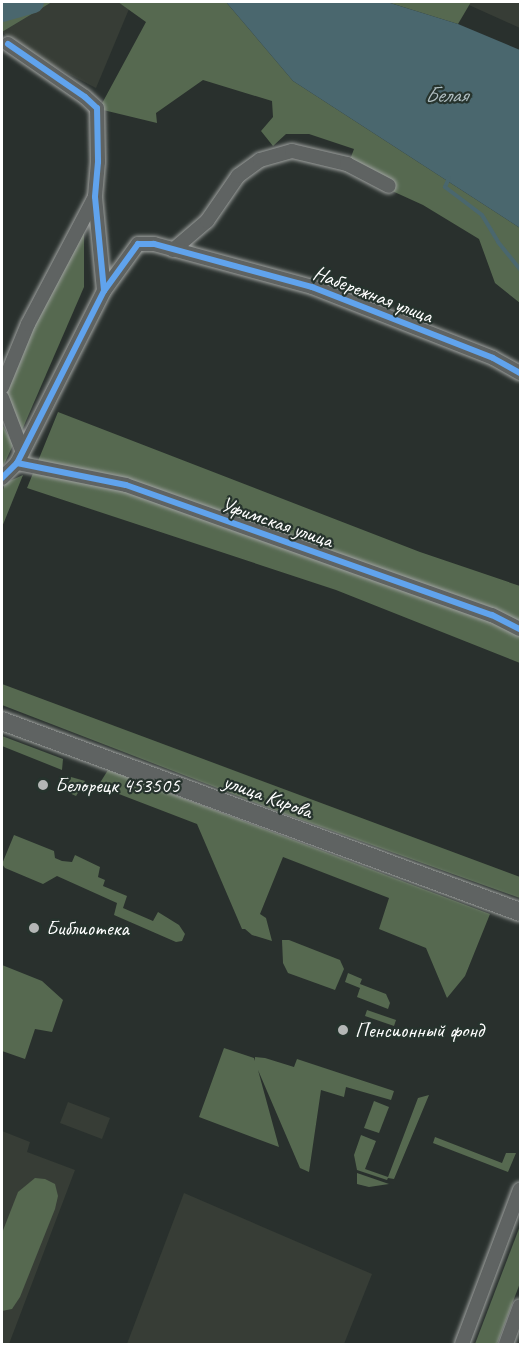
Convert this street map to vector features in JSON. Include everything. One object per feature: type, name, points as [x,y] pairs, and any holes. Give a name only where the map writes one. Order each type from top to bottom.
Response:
[{"type":"main road","name":"улица Кирова","points":[[2,722],[520,912]]},
{"type":"street","points":[[2,478],[19,457],[104,291],[95,197],[98,162],[97,108],[86,97],[8,44]]},
{"type":"street","points":[[173,250],[207,221],[238,176],[260,160],[292,151],[347,164],[389,186]]},
{"type":"street","points":[[2,387],[28,324],[95,197]]},
{"type":"street","name":"Набережная улица","points":[[104,291],[138,244],[154,244],[312,287],[493,358],[520,373]]},
{"type":"street","points":[[2,398],[19,457]]},
{"type":"street","name":"Уфимская улица","points":[[19,457],[126,485],[492,615],[520,629]]},
{"type":"street","points":[[462,1344],[520,1190]]},
{"type":"street","points":[[506,1344],[520,1306]]},
{"type":"shaded area","points":[[52,2],[118,2],[129,9],[96,88],[24,51],[2,32]]},
{"type":"shaded area","points":[[471,2],[520,2],[520,28],[469,5]]},
{"type":"shaded area","points":[[68,1102],[110,1118],[102,1139],[60,1123]]},
{"type":"shaded area","points":[[2,1131],[30,1142],[27,1152],[75,1170],[9,1344],[2,1344]]},
{"type":"shaded area","points":[[184,1193],[372,1274],[344,1344],[127,1344]]},
{"type":"green space","points":[[2,2],[52,2],[2,32]]},
{"type":"green space","points":[[118,2],[226,2],[293,81],[520,228],[520,303],[495,283],[479,239],[423,205],[346,170],[354,149],[309,134],[286,134],[273,146],[261,131],[273,117],[272,101],[203,80],[156,113],[157,123],[99,109],[146,22]]},
{"type":"green space","points":[[387,2],[471,2],[458,24]]},
{"type":"green space","points":[[84,214],[84,287],[22,430],[2,393]]},
{"type":"green space","points":[[58,412],[420,552],[520,586],[520,663],[336,590],[27,488]]},
{"type":"green space","points":[[2,424],[13,445],[2,469]]},
{"type":"green space","points":[[23,475],[2,527],[2,493],[5,483]]},
{"type":"green space","points":[[2,684],[520,877],[520,898],[282,813],[2,705]]},
{"type":"green space","points":[[2,736],[63,759],[62,770],[2,746]]},
{"type":"green space","points":[[108,770],[490,914],[465,976],[447,998],[426,948],[379,929],[389,898],[283,857],[260,914],[266,918],[272,941],[252,935],[242,929],[197,824],[98,786]]},
{"type":"green space","points":[[71,777],[85,781],[76,796],[65,791]]},
{"type":"green space","points":[[14,835],[54,851],[55,858],[62,861],[72,862],[75,855],[100,867],[98,877],[105,880],[103,886],[127,896],[123,908],[153,921],[158,912],[179,925],[185,934],[182,941],[176,942],[114,915],[117,903],[57,876],[43,884],[5,868],[2,864]]},
{"type":"green space","points":[[282,940],[289,940],[340,960],[344,969],[335,990],[288,973],[283,963]]},
{"type":"green space","points":[[2,965],[42,981],[63,1000],[52,1032],[35,1029],[25,1059],[2,1051]]},
{"type":"green space","points":[[348,973],[362,979],[360,984],[386,994],[390,1003],[388,1009],[357,997],[360,988],[345,982]]},
{"type":"green space","points":[[367,1010],[396,1020],[394,1026],[365,1016]]},
{"type":"green space","points":[[224,1048],[254,1058],[255,1061],[255,1057],[265,1058],[294,1067],[297,1059],[394,1091],[391,1100],[346,1087],[344,1097],[321,1090],[309,1172],[300,1168],[258,1070],[279,1147],[199,1117]]},
{"type":"green space","points":[[429,1095],[394,1179],[388,1178],[387,1180],[357,1170],[354,1155],[361,1135],[376,1141],[365,1169],[388,1177],[418,1098]]},
{"type":"green space","points":[[374,1101],[389,1107],[379,1133],[364,1128]]},
{"type":"green space","points":[[435,1137],[502,1163],[506,1153],[516,1153],[508,1172],[433,1143]]},
{"type":"green space","points":[[357,1173],[389,1184],[369,1187],[357,1184]]},
{"type":"green space","points":[[35,1178],[45,1179],[55,1184],[58,1196],[55,1209],[20,1297],[12,1309],[2,1311],[2,1233],[18,1192]]},
{"type":"green space","points":[[520,1226],[520,1283],[497,1344],[475,1344]]},
{"type":"water","name":"Белая","points":[[226,2],[387,2],[458,24],[520,50],[520,228],[293,81]]},
{"type":"waterway","points":[[2,11],[33,2]]},
{"type":"waterway","points":[[449,178],[445,187],[482,215],[498,242],[520,269]]},
{"type":"cycle path","points":[[8,44],[85,97],[97,108],[98,162],[95,197],[104,291]]},
{"type":"cycle path","points":[[2,478],[17,463],[104,291],[138,244],[154,244],[312,287],[493,358],[520,373]]},
{"type":"cycle path","points":[[17,463],[126,485],[492,615],[520,629]]},
{"type":"place","name":"Белорецк 453505","points":[[43,785]]},
{"type":"place","name":"Библиотека","points":[[34,928]]},
{"type":"place","name":"Пенсионный фонд","points":[[343,1030]]}]
